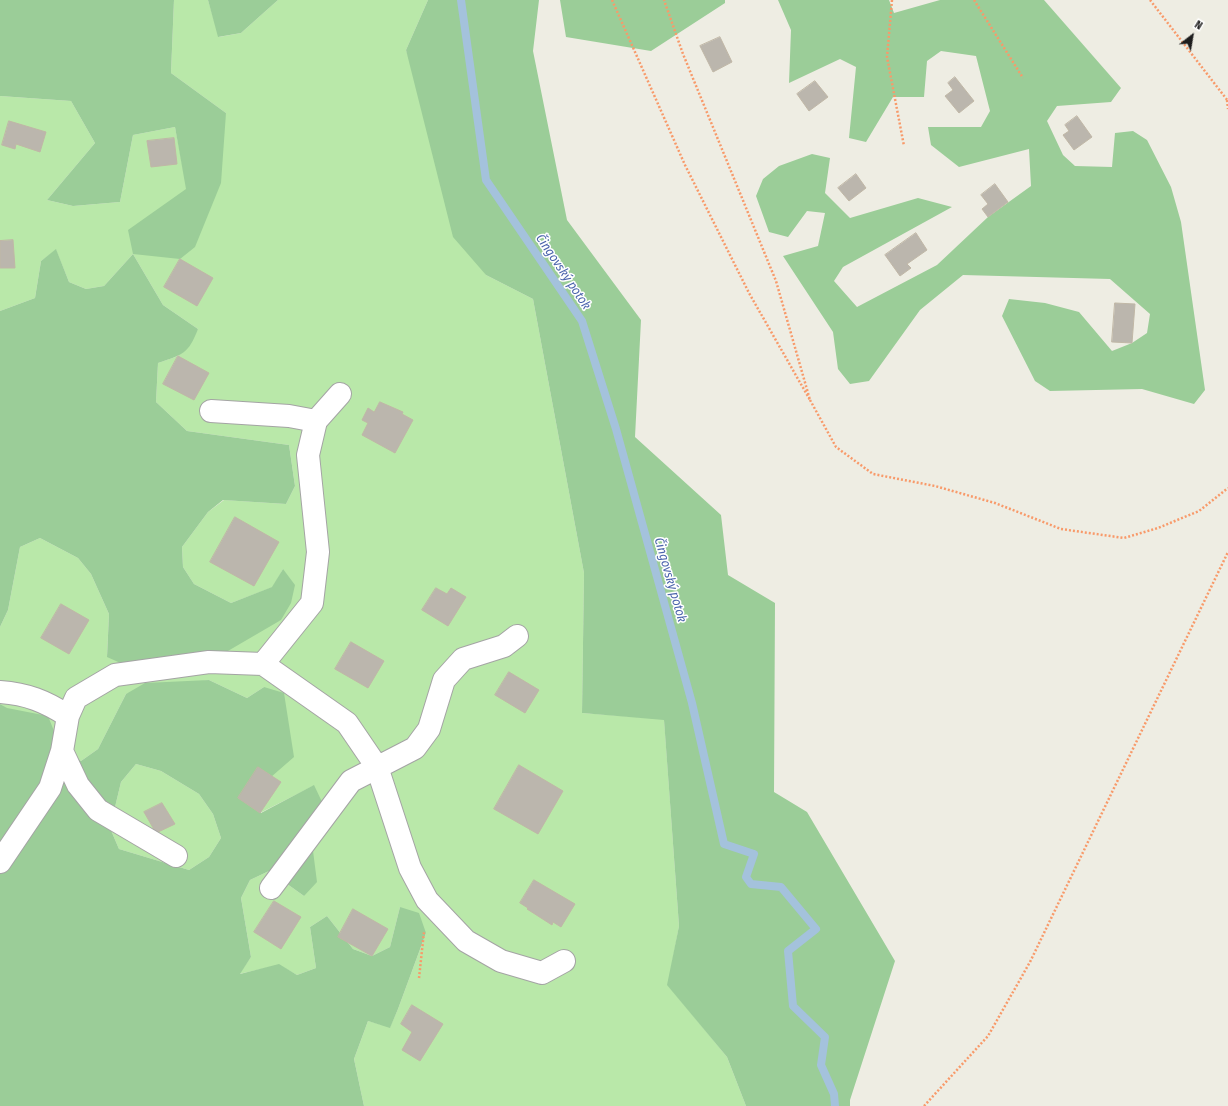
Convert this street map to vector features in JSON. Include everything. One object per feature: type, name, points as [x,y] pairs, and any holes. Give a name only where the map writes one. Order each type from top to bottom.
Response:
[{"type":"lane","points":[[263,664],[312,603],[318,552],[308,455],[316,421],[340,394]]},
{"type":"lane","points":[[211,411],[289,416],[316,421]]},
{"type":"lane","points":[[271,888],[352,781],[415,748],[429,729],[444,680],[463,659],[504,646],[517,636]]},
{"type":"lane","points":[[0,862],[50,788],[62,752],[68,716],[76,698],[114,675],[209,662],[263,664],[347,723],[377,767],[410,868],[427,900],[466,942],[501,961],[542,973],[564,961]]},
{"type":"lane","points":[[0,692],[20,694],[49,704],[68,716]]},
{"type":"lane","points":[[62,752],[78,786],[98,810],[176,856]]},
{"type":"path","points":[[612,0],[685,165],[749,293],[836,447],[873,474],[935,486],[988,501],[1061,529],[1124,538],[1158,528],[1199,510],[1228,488]]},
{"type":"path","points":[[664,0],[683,54],[776,281],[810,400]]},
{"type":"path","points":[[892,0],[887,57],[904,146]]},
{"type":"path","points":[[974,0],[1023,78]]},
{"type":"path","points":[[1150,0],[1227,101],[1228,109]]},
{"type":"path","points":[[924,1106],[988,1036],[1030,962],[1228,552]]},
{"type":"path","points":[[419,978],[427,900]]},
{"type":"green space","points":[[0,0],[174,0],[171,73],[226,113],[221,183],[195,247],[180,259],[133,254],[128,230],[186,189],[175,127],[133,135],[120,202],[73,206],[47,200],[95,143],[71,101],[0,96]]},
{"type":"green space","points":[[174,0],[208,0],[219,37],[241,33],[278,0],[428,0],[406,50],[486,275],[533,299],[584,573],[582,713],[664,719],[679,926],[668,985],[727,1057],[746,1106],[364,1106],[354,1059],[368,1021],[390,1027],[426,933],[400,907],[390,947],[372,956],[353,949],[327,916],[310,927],[316,968],[297,975],[279,965],[239,974],[251,957],[241,898],[250,880],[269,871],[304,896],[312,843],[313,786],[260,813],[248,797],[264,687],[247,698],[209,680],[126,694],[98,749],[81,761],[62,751],[0,704],[0,627],[8,610],[20,547],[40,538],[78,558],[91,574],[109,614],[107,656],[281,620],[283,569],[273,587],[231,603],[194,584],[183,567],[182,547],[208,512],[224,500],[286,504],[295,486],[289,445],[187,431],[156,402],[158,363],[178,356],[198,329],[163,305],[133,254],[104,286],[86,289],[69,282],[56,250],[41,261],[35,298],[0,311],[0,96],[71,101],[95,143],[47,200],[73,206],[120,202],[133,135],[175,127],[187,189],[180,259],[226,113],[171,73]]},
{"type":"green space","points":[[208,0],[278,0],[241,33],[218,37]]},
{"type":"green space","points":[[428,0],[539,0],[533,51],[567,220],[641,320],[635,437],[721,515],[728,575],[775,603],[774,792],[807,812],[895,961],[850,1100],[850,1106],[746,1106],[727,1057],[667,985],[679,926],[664,720],[582,713],[584,573],[533,299],[486,275],[453,237],[406,50]]},
{"type":"green space","points":[[560,0],[725,0],[725,3],[651,51],[566,37]]},
{"type":"green space","points":[[778,0],[889,0],[894,13],[940,0],[1044,0],[1121,88],[1111,102],[1057,106],[1047,121],[1063,155],[1075,166],[1112,167],[1115,133],[1133,131],[1147,140],[1171,187],[1181,222],[1205,390],[1194,404],[1142,389],[1050,391],[1035,381],[1002,316],[1009,299],[1045,303],[1079,312],[1112,351],[1132,343],[1147,333],[1150,314],[1110,279],[963,275],[920,310],[869,381],[850,384],[838,369],[833,332],[783,256],[818,246],[825,213],[807,211],[788,237],[769,232],[756,196],[763,179],[779,166],[812,154],[830,158],[825,193],[850,218],[918,198],[952,207],[843,267],[834,281],[857,307],[937,265],[988,217],[1031,186],[1029,149],[959,167],[931,145],[928,127],[981,127],[990,111],[976,56],[941,51],[927,61],[924,97],[893,97],[866,142],[849,138],[856,67],[840,59],[789,83],[791,30]]},
{"type":"green space","points":[[56,249],[69,282],[86,289],[104,286],[133,254],[163,305],[198,329],[191,344],[184,352],[158,363],[156,402],[187,431],[289,445],[295,486],[286,504],[223,500],[208,512],[182,547],[183,567],[194,584],[231,603],[272,587],[283,569],[295,585],[291,603],[281,620],[209,662],[125,665],[107,657],[109,614],[91,574],[78,558],[40,538],[20,547],[8,610],[0,627],[0,311],[35,298],[41,261]]},
{"type":"green space","points":[[209,680],[247,698],[264,687],[284,693],[294,757],[248,797],[261,813],[314,785],[323,804],[312,843],[317,882],[304,896],[269,871],[250,880],[241,898],[251,957],[240,974],[279,964],[297,975],[316,968],[310,927],[327,916],[353,949],[372,956],[390,947],[400,907],[419,913],[426,933],[390,1028],[368,1021],[354,1059],[364,1106],[0,1106],[0,704],[7,708],[48,716],[62,751],[81,761],[98,749],[126,694],[145,683]],"holes":[[[136,764],[161,771],[199,794],[213,814],[221,838],[209,857],[189,870],[119,849],[110,828],[121,782]]]},
{"type":"green space","points":[[136,764],[161,771],[199,794],[213,814],[221,838],[209,857],[189,870],[119,849],[110,828],[121,782]]},
{"type":"building","points":[[720,37],[732,62],[713,72],[700,46]]},
{"type":"building","points":[[955,77],[974,101],[959,113],[945,96],[953,90],[948,83]]},
{"type":"building","points":[[815,81],[828,97],[809,111],[797,94]]},
{"type":"building","points":[[1077,116],[1092,137],[1074,150],[1063,135],[1069,131],[1065,125]]},
{"type":"building","points":[[9,121],[46,132],[40,152],[16,144],[15,149],[2,145]]},
{"type":"building","points":[[174,138],[177,164],[151,167],[147,141]]},
{"type":"building","points":[[856,174],[866,188],[849,201],[838,188]]},
{"type":"building","points":[[995,184],[1008,202],[988,217],[982,209],[988,204],[981,195]]},
{"type":"building","points":[[916,233],[927,250],[907,264],[911,268],[900,276],[885,255]]},
{"type":"building","points":[[13,240],[15,268],[0,268],[0,241]]},
{"type":"building","points":[[180,259],[213,278],[197,306],[164,287]]},
{"type":"building","points":[[1115,303],[1135,304],[1132,343],[1112,342]]},
{"type":"building","points":[[178,356],[209,373],[194,400],[163,384]]},
{"type":"building","points":[[380,402],[403,412],[402,414],[413,420],[395,453],[362,435],[368,423],[362,420],[368,408],[374,412]]},
{"type":"building","points":[[235,517],[279,542],[254,586],[210,562]]},
{"type":"building","points":[[436,588],[447,594],[451,588],[466,597],[448,626],[422,610]]},
{"type":"building","points":[[61,604],[89,620],[69,654],[41,638]]},
{"type":"building","points":[[351,642],[384,661],[368,688],[335,669]]},
{"type":"building","points":[[509,672],[539,690],[525,713],[495,695]]},
{"type":"building","points":[[519,765],[563,791],[538,834],[494,809]]},
{"type":"building","points":[[258,767],[281,782],[260,813],[238,798]]},
{"type":"building","points":[[162,803],[175,824],[156,833],[144,812]]},
{"type":"building","points":[[534,880],[575,904],[561,927],[553,922],[552,925],[520,903]]},
{"type":"building","points":[[274,901],[301,917],[281,949],[254,932]]},
{"type":"building","points":[[353,909],[388,929],[372,956],[338,937]]},
{"type":"building","points":[[412,1005],[443,1024],[420,1061],[402,1050],[412,1032],[401,1024]]},
{"type":"waterway","name":"Čingovský potok","points":[[461,0],[486,180],[582,321],[616,429],[692,703],[724,844],[754,854],[746,877],[751,884],[781,887],[816,929],[788,951],[793,1006],[825,1037],[821,1065],[834,1094],[835,1106]]}]
